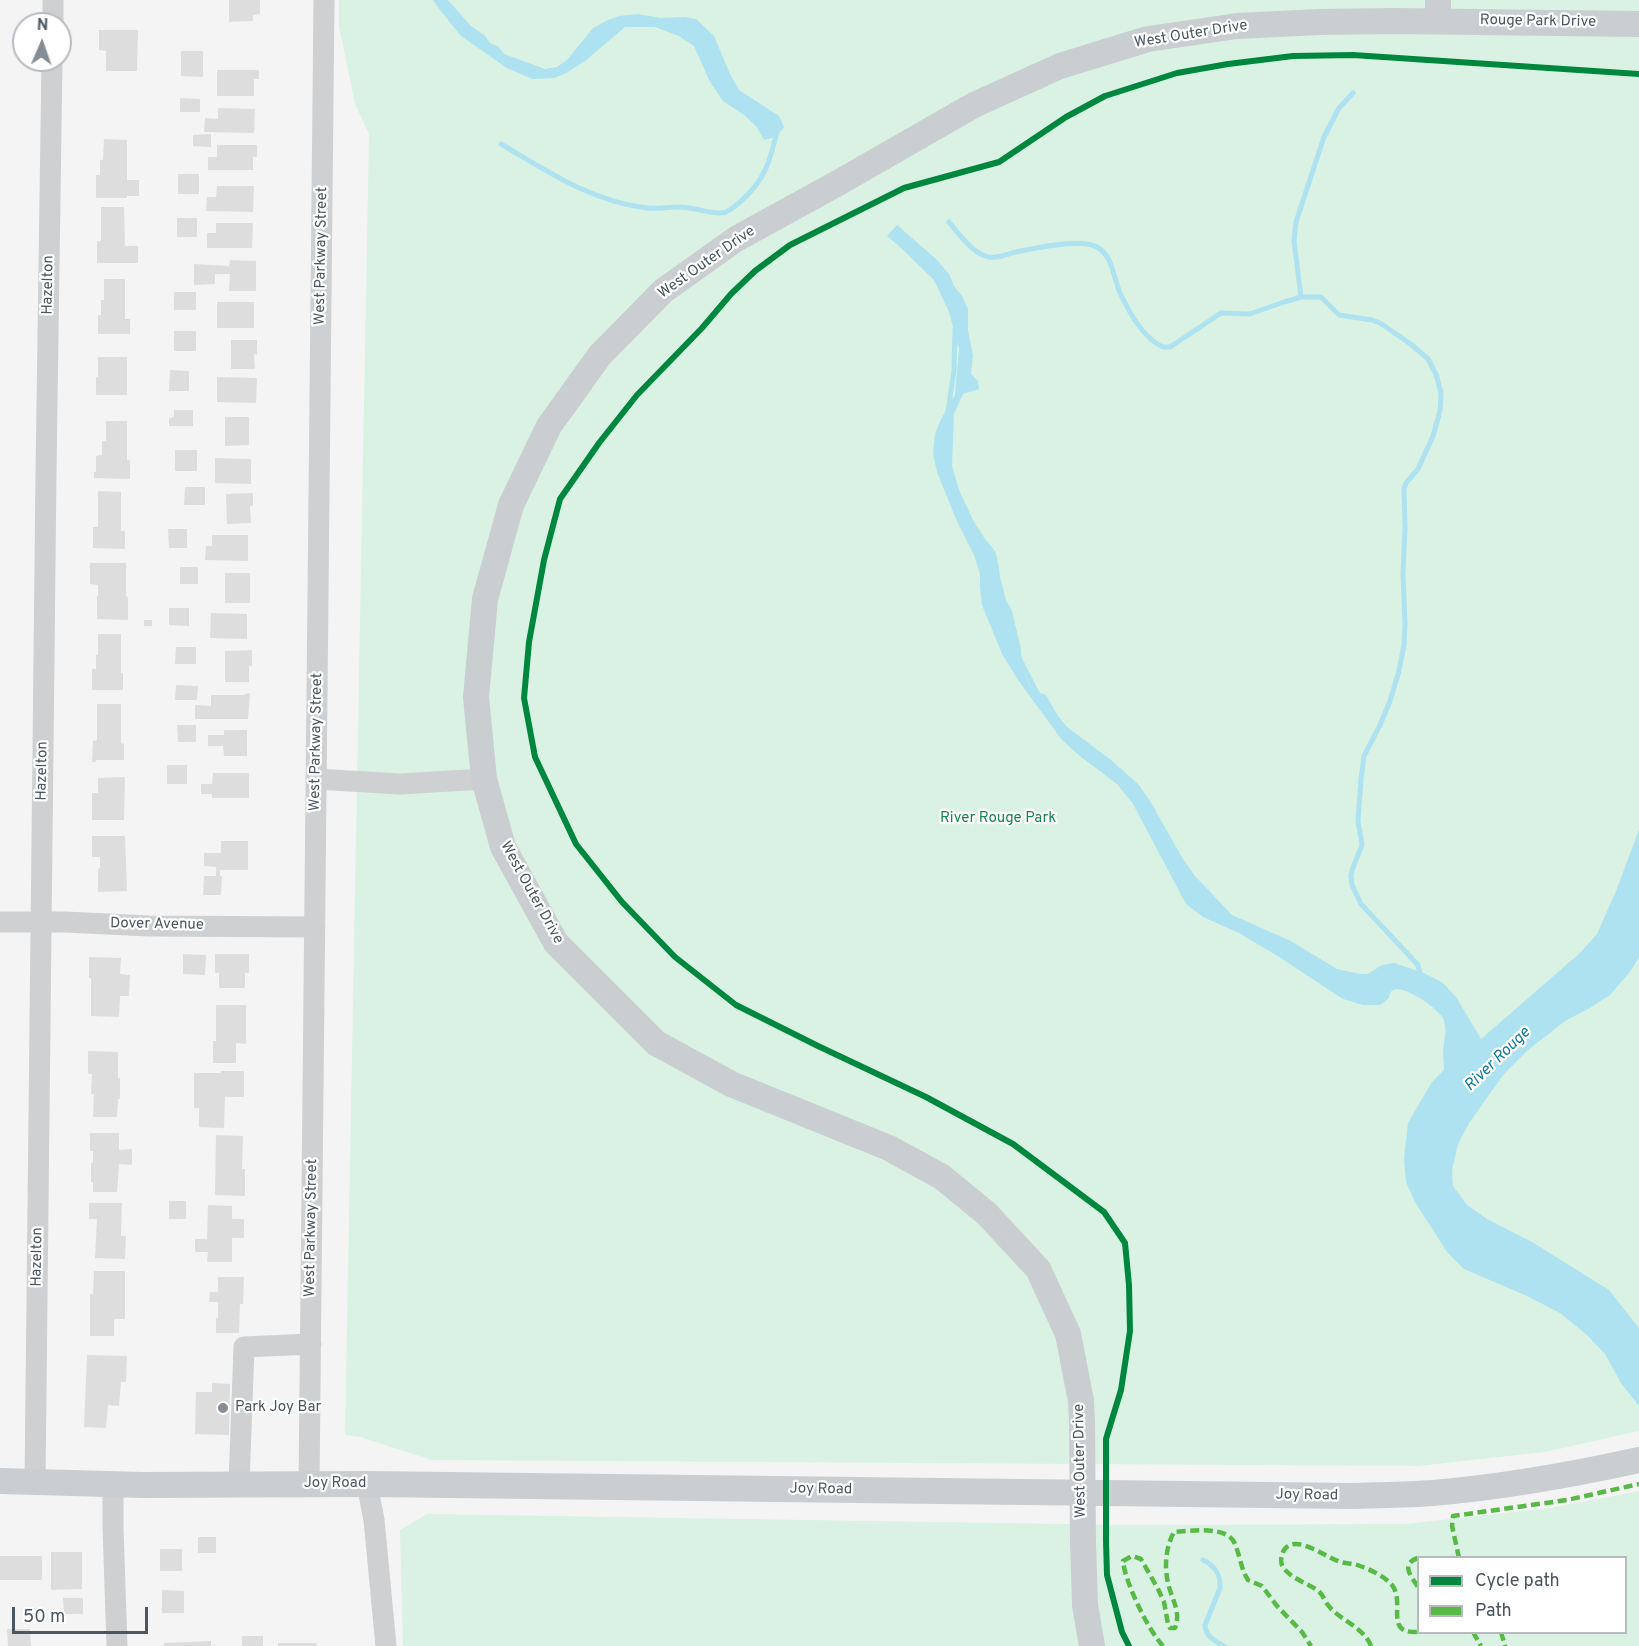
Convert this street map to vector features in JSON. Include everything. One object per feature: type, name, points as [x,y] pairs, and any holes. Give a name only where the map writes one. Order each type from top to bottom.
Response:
[{"type":"main road","name":"West Outer Drive","points":[[1092,1646],[1085,1605],[1082,1401],[1068,1334],[1038,1269],[987,1214],[942,1178],[889,1148],[731,1084],[656,1043],[556,943],[503,847],[484,779],[476,697],[484,599],[511,505],[549,426],[600,355],[663,291],[736,239],[974,105],[1060,66],[1148,39],[1237,26],[1319,22],[1394,10],[1438,10]]},
{"type":"main road","name":"Rouge Park Drive","points":[[1438,10],[1639,24]]},
{"type":"main road","name":"Joy Road","points":[[0,1481],[1350,1496],[1430,1493],[1494,1487],[1543,1480],[1639,1460]]},
{"type":"street","name":"West Parkway Street","points":[[309,1485],[324,0]]},
{"type":"street","name":"Hazelton","points":[[35,1482],[52,72]]},
{"type":"street","points":[[316,779],[400,784],[484,779]]},
{"type":"street","name":"Dover Avenue","points":[[0,921],[149,926],[315,927]]},
{"type":"street","points":[[239,1484],[244,1347],[311,1344]]},
{"type":"street","points":[[113,1484],[117,1646]]},
{"type":"street","points":[[367,1484],[374,1520],[386,1646]]},
{"type":"green space","name":"River Rouge Park","points":[[339,0],[1639,0],[1639,1431],[1545,1452],[1418,1466],[432,1460],[360,1437],[345,1435],[369,134],[355,104],[339,26]]},
{"type":"green space","points":[[1639,1491],[1639,1646],[403,1646],[400,1530],[427,1514],[1125,1525],[1406,1524],[1550,1508]]},
{"type":"water","points":[[433,0],[448,0],[470,25],[485,36],[490,43],[499,47],[504,54],[545,69],[557,67],[567,60],[593,28],[619,16],[638,14],[661,18],[696,19],[714,36],[739,90],[779,116],[784,127],[776,137],[764,140],[756,126],[723,101],[710,82],[694,46],[679,36],[655,27],[625,27],[585,61],[568,72],[555,78],[532,79],[507,68],[461,36]]},
{"type":"water","name":"River Rouge","points":[[897,225],[936,259],[949,274],[968,309],[968,331],[973,355],[971,374],[978,381],[979,389],[963,394],[954,414],[952,466],[959,490],[974,522],[995,551],[1006,600],[1012,611],[1021,649],[1022,669],[1030,686],[1036,692],[1046,695],[1067,727],[1111,760],[1138,784],[1195,876],[1232,915],[1291,941],[1337,969],[1368,974],[1382,965],[1394,963],[1424,973],[1443,983],[1456,997],[1481,1039],[1580,953],[1597,934],[1639,830],[1639,958],[1610,995],[1565,1021],[1528,1050],[1504,1074],[1469,1123],[1458,1144],[1452,1170],[1453,1186],[1467,1205],[1609,1290],[1639,1328],[1639,1406],[1621,1383],[1605,1354],[1586,1334],[1560,1313],[1464,1269],[1447,1252],[1415,1202],[1406,1182],[1404,1158],[1408,1123],[1432,1082],[1444,1070],[1445,1027],[1439,1013],[1414,995],[1397,989],[1391,991],[1389,998],[1380,1005],[1363,1005],[1343,999],[1276,955],[1239,933],[1203,917],[1186,904],[1133,804],[1117,784],[1062,740],[1018,680],[1002,654],[982,605],[980,574],[974,555],[956,519],[937,472],[933,454],[935,434],[955,395],[959,349],[949,312],[934,280],[887,236]]},
{"type":"building","points":[[229,0],[260,0],[260,14],[253,15],[253,21],[229,22]]},
{"type":"building","points":[[99,30],[138,30],[137,71],[106,71],[106,51],[99,50]]},
{"type":"building","points":[[181,51],[203,51],[203,77],[181,76]]},
{"type":"building","points":[[217,70],[259,70],[259,79],[254,79],[254,96],[217,96]]},
{"type":"building","points":[[180,98],[200,99],[200,112],[180,112]]},
{"type":"building","points":[[218,108],[255,109],[254,133],[204,132],[205,118],[218,119]]},
{"type":"building","points":[[211,134],[211,147],[193,146],[193,135]]},
{"type":"building","points":[[104,139],[127,140],[127,180],[139,180],[139,196],[96,198],[96,175],[100,175]]},
{"type":"building","points":[[217,145],[257,145],[257,157],[253,157],[253,170],[208,170],[208,157],[217,157]]},
{"type":"building","points":[[178,174],[199,174],[199,194],[178,194]]},
{"type":"building","points":[[217,186],[254,186],[253,212],[206,211],[207,197],[216,197]]},
{"type":"building","points":[[101,207],[124,207],[125,246],[138,246],[138,263],[97,263],[97,241],[101,241]]},
{"type":"building","points":[[177,218],[197,218],[197,237],[177,237]]},
{"type":"building","points":[[216,223],[253,223],[252,248],[207,248],[207,233],[216,233]]},
{"type":"building","points":[[230,260],[256,261],[256,291],[229,291],[230,274],[215,274],[215,284],[194,285],[194,264],[229,266]]},
{"type":"building","points":[[104,279],[125,279],[125,319],[130,319],[130,334],[98,334],[98,315],[101,315],[101,300],[104,300]]},
{"type":"building","points":[[174,292],[196,292],[196,310],[174,310]]},
{"type":"building","points":[[217,302],[254,302],[254,328],[217,328]]},
{"type":"building","points":[[174,331],[196,331],[196,351],[174,351]]},
{"type":"building","points":[[231,340],[257,340],[257,355],[254,354],[255,369],[231,369]]},
{"type":"building","points":[[98,357],[127,357],[127,395],[96,395]]},
{"type":"building","points":[[170,370],[189,371],[189,391],[169,391]]},
{"type":"building","points":[[217,377],[257,378],[256,403],[217,402]]},
{"type":"building","points":[[174,410],[193,410],[193,426],[169,426],[169,418],[174,417]]},
{"type":"building","points":[[225,417],[249,417],[249,445],[225,446]]},
{"type":"building","points":[[106,421],[127,421],[127,460],[130,460],[130,479],[94,478],[96,456],[102,455],[102,441],[106,441]]},
{"type":"building","points":[[175,450],[197,450],[197,471],[175,471]]},
{"type":"building","points":[[215,458],[251,459],[251,484],[215,483]]},
{"type":"building","points":[[185,487],[205,487],[205,505],[184,505]]},
{"type":"building","points":[[98,491],[121,492],[121,531],[125,531],[125,549],[93,548],[93,527],[98,527]]},
{"type":"building","points":[[253,493],[253,506],[250,506],[251,523],[227,524],[226,494]]},
{"type":"building","points":[[168,529],[187,529],[187,548],[169,548]]},
{"type":"building","points":[[212,535],[248,535],[248,561],[205,560],[206,546],[212,546]]},
{"type":"building","points":[[90,563],[126,563],[128,620],[97,619],[98,585],[90,584]]},
{"type":"building","points":[[180,567],[198,567],[198,584],[180,584]]},
{"type":"building","points":[[225,573],[250,573],[250,603],[225,603]]},
{"type":"building","points":[[169,608],[189,608],[189,626],[169,625]]},
{"type":"building","points":[[211,613],[247,614],[247,639],[210,638]]},
{"type":"building","points":[[144,620],[152,620],[152,626],[144,626]]},
{"type":"building","points":[[98,634],[121,634],[123,690],[92,690],[92,669],[96,669],[96,655],[98,655]]},
{"type":"building","points":[[176,647],[196,647],[196,664],[175,664]]},
{"type":"building","points":[[252,650],[249,682],[225,682],[225,651]]},
{"type":"building","points":[[176,685],[198,686],[197,700],[175,700]]},
{"type":"building","points":[[250,693],[248,719],[195,719],[195,705],[211,706],[211,695]]},
{"type":"building","points":[[97,704],[121,704],[121,743],[124,744],[124,760],[92,762],[93,741],[97,740]]},
{"type":"building","points":[[177,725],[196,725],[196,742],[178,742]]},
{"type":"building","points":[[224,730],[247,730],[247,756],[224,756],[223,746],[208,746],[208,735],[224,735]]},
{"type":"building","points":[[167,765],[187,765],[187,784],[167,784]]},
{"type":"building","points":[[213,773],[249,773],[249,798],[212,798],[212,794],[201,794],[201,784],[212,784]]},
{"type":"building","points":[[125,777],[124,820],[92,820],[92,793],[98,793],[98,778]]},
{"type":"building","points":[[92,836],[125,836],[127,891],[98,892],[100,857],[92,857]]},
{"type":"building","points":[[221,841],[248,841],[248,870],[220,870],[221,895],[203,895],[204,876],[216,876],[216,867],[204,866],[204,853],[221,853]]},
{"type":"building","points":[[183,954],[206,955],[205,975],[183,974]]},
{"type":"building","points":[[215,954],[249,954],[249,973],[245,973],[245,988],[219,988],[219,973],[215,973]]},
{"type":"building","points":[[89,957],[121,958],[120,974],[130,975],[129,996],[120,996],[119,1017],[91,1016]]},
{"type":"building","points":[[216,1005],[246,1005],[246,1044],[236,1043],[236,1063],[213,1063],[213,1041],[216,1041]]},
{"type":"building","points":[[88,1051],[118,1052],[120,1099],[118,1099],[117,1117],[93,1117],[94,1094],[91,1094],[92,1074],[88,1074]]},
{"type":"building","points":[[221,1071],[244,1071],[244,1097],[225,1097],[224,1128],[199,1127],[199,1108],[194,1108],[194,1073],[221,1073]]},
{"type":"building","points":[[90,1133],[119,1133],[119,1150],[132,1149],[132,1165],[119,1164],[117,1192],[93,1192],[91,1163],[93,1163],[93,1151],[90,1151]]},
{"type":"building","points":[[216,1135],[243,1136],[242,1169],[245,1169],[245,1196],[215,1195]]},
{"type":"building","points":[[169,1201],[186,1201],[186,1219],[169,1219]]},
{"type":"building","points":[[89,1203],[122,1203],[121,1236],[126,1236],[125,1259],[95,1258],[97,1219],[89,1219]]},
{"type":"building","points":[[208,1205],[232,1206],[232,1219],[244,1219],[244,1238],[232,1238],[232,1262],[207,1262],[208,1252],[195,1252],[195,1239],[207,1239]]},
{"type":"building","points":[[94,1271],[125,1271],[125,1319],[114,1319],[114,1336],[90,1336],[90,1294],[93,1294]]},
{"type":"building","points":[[218,1277],[244,1277],[239,1333],[216,1333],[218,1302],[209,1302],[210,1292],[218,1292]]},
{"type":"building","points":[[87,1355],[127,1356],[126,1382],[121,1382],[119,1406],[108,1405],[106,1428],[84,1427]]},
{"type":"building","points":[[212,1383],[230,1384],[229,1435],[195,1434],[196,1392],[212,1392]]},
{"type":"building","points":[[198,1537],[216,1537],[216,1553],[198,1553]]},
{"type":"building","points":[[160,1549],[182,1549],[182,1571],[160,1571]]},
{"type":"building","points":[[51,1552],[82,1552],[82,1589],[51,1590]]},
{"type":"building","points":[[0,1556],[42,1556],[42,1580],[0,1580]]},
{"type":"building","points":[[162,1590],[184,1591],[184,1613],[162,1613]]},
{"type":"building","points":[[63,1598],[83,1598],[83,1614],[64,1614]]},
{"type":"building","points":[[7,1629],[30,1629],[31,1646],[8,1646]]},
{"type":"building","points":[[242,1636],[263,1636],[263,1646],[242,1646]]},
{"type":"building","points":[[211,1641],[211,1646],[164,1646],[164,1643]]},
{"type":"building","points":[[278,1643],[317,1643],[316,1646],[278,1646]]},
{"type":"waterway","points":[[1301,297],[1294,241],[1296,222],[1324,137],[1339,108],[1353,93]]},
{"type":"waterway","points":[[501,144],[553,175],[607,199],[647,208],[684,207],[720,213],[733,208],[761,178],[769,161],[777,131]]},
{"type":"waterway","points":[[949,222],[970,246],[989,257],[1058,245],[1080,243],[1097,247],[1107,256],[1118,289],[1133,318],[1150,338],[1163,347],[1170,347],[1221,313],[1250,314],[1301,297],[1321,297],[1339,315],[1380,323],[1428,359],[1436,374],[1441,393],[1440,411],[1433,436],[1418,469],[1406,483],[1404,489],[1404,645],[1390,701],[1364,756],[1358,821],[1362,845],[1351,876],[1352,885],[1361,904],[1418,965],[1419,977]]},
{"type":"waterway","points":[[948,412],[954,370],[955,329]]},
{"type":"waterway","points":[[1019,658],[1038,695]]},
{"type":"waterway","points":[[1203,1560],[1216,1571],[1220,1583],[1205,1629],[1211,1638],[1224,1646]]},
{"type":"marked path","points":[[1459,1556],[1452,1526],[1453,1516],[1567,1500],[1639,1484]]},
{"type":"marked path","points":[[1163,1646],[1138,1605],[1123,1561],[1132,1556],[1141,1559],[1164,1602],[1168,1624],[1170,1628],[1175,1628],[1177,1612],[1166,1573],[1169,1545],[1174,1532],[1199,1530],[1217,1532],[1231,1538],[1248,1580],[1262,1586],[1277,1606],[1302,1632],[1311,1646]]},
{"type":"marked path","points":[[1371,1646],[1368,1639],[1333,1610],[1319,1592],[1286,1571],[1281,1559],[1284,1550],[1289,1545],[1302,1545],[1343,1563],[1369,1569],[1381,1576],[1392,1585],[1396,1592],[1397,1616],[1401,1628],[1417,1632]]},
{"type":"marked path","points":[[1417,1559],[1408,1567],[1417,1586]]},
{"type":"marked path","points":[[1474,1634],[1481,1646]]},
{"type":"marked path","points":[[1502,1634],[1505,1646]]},
{"type":"cycle path","points":[[1129,1646],[1122,1632],[1107,1575],[1106,1541],[1106,1439],[1121,1390],[1130,1331],[1125,1243],[1104,1212],[1013,1144],[926,1097],[736,1005],[675,957],[622,902],[576,844],[535,757],[524,698],[529,642],[544,560],[560,499],[599,443],[637,395],[702,328],[731,294],[755,271],[790,245],[904,188],[999,162],[1066,117],[1105,96],[1177,73],[1293,56],[1353,55],[1639,74]]},
{"type":"place","name":"Park Joy Bar","points":[[223,1408]]}]
